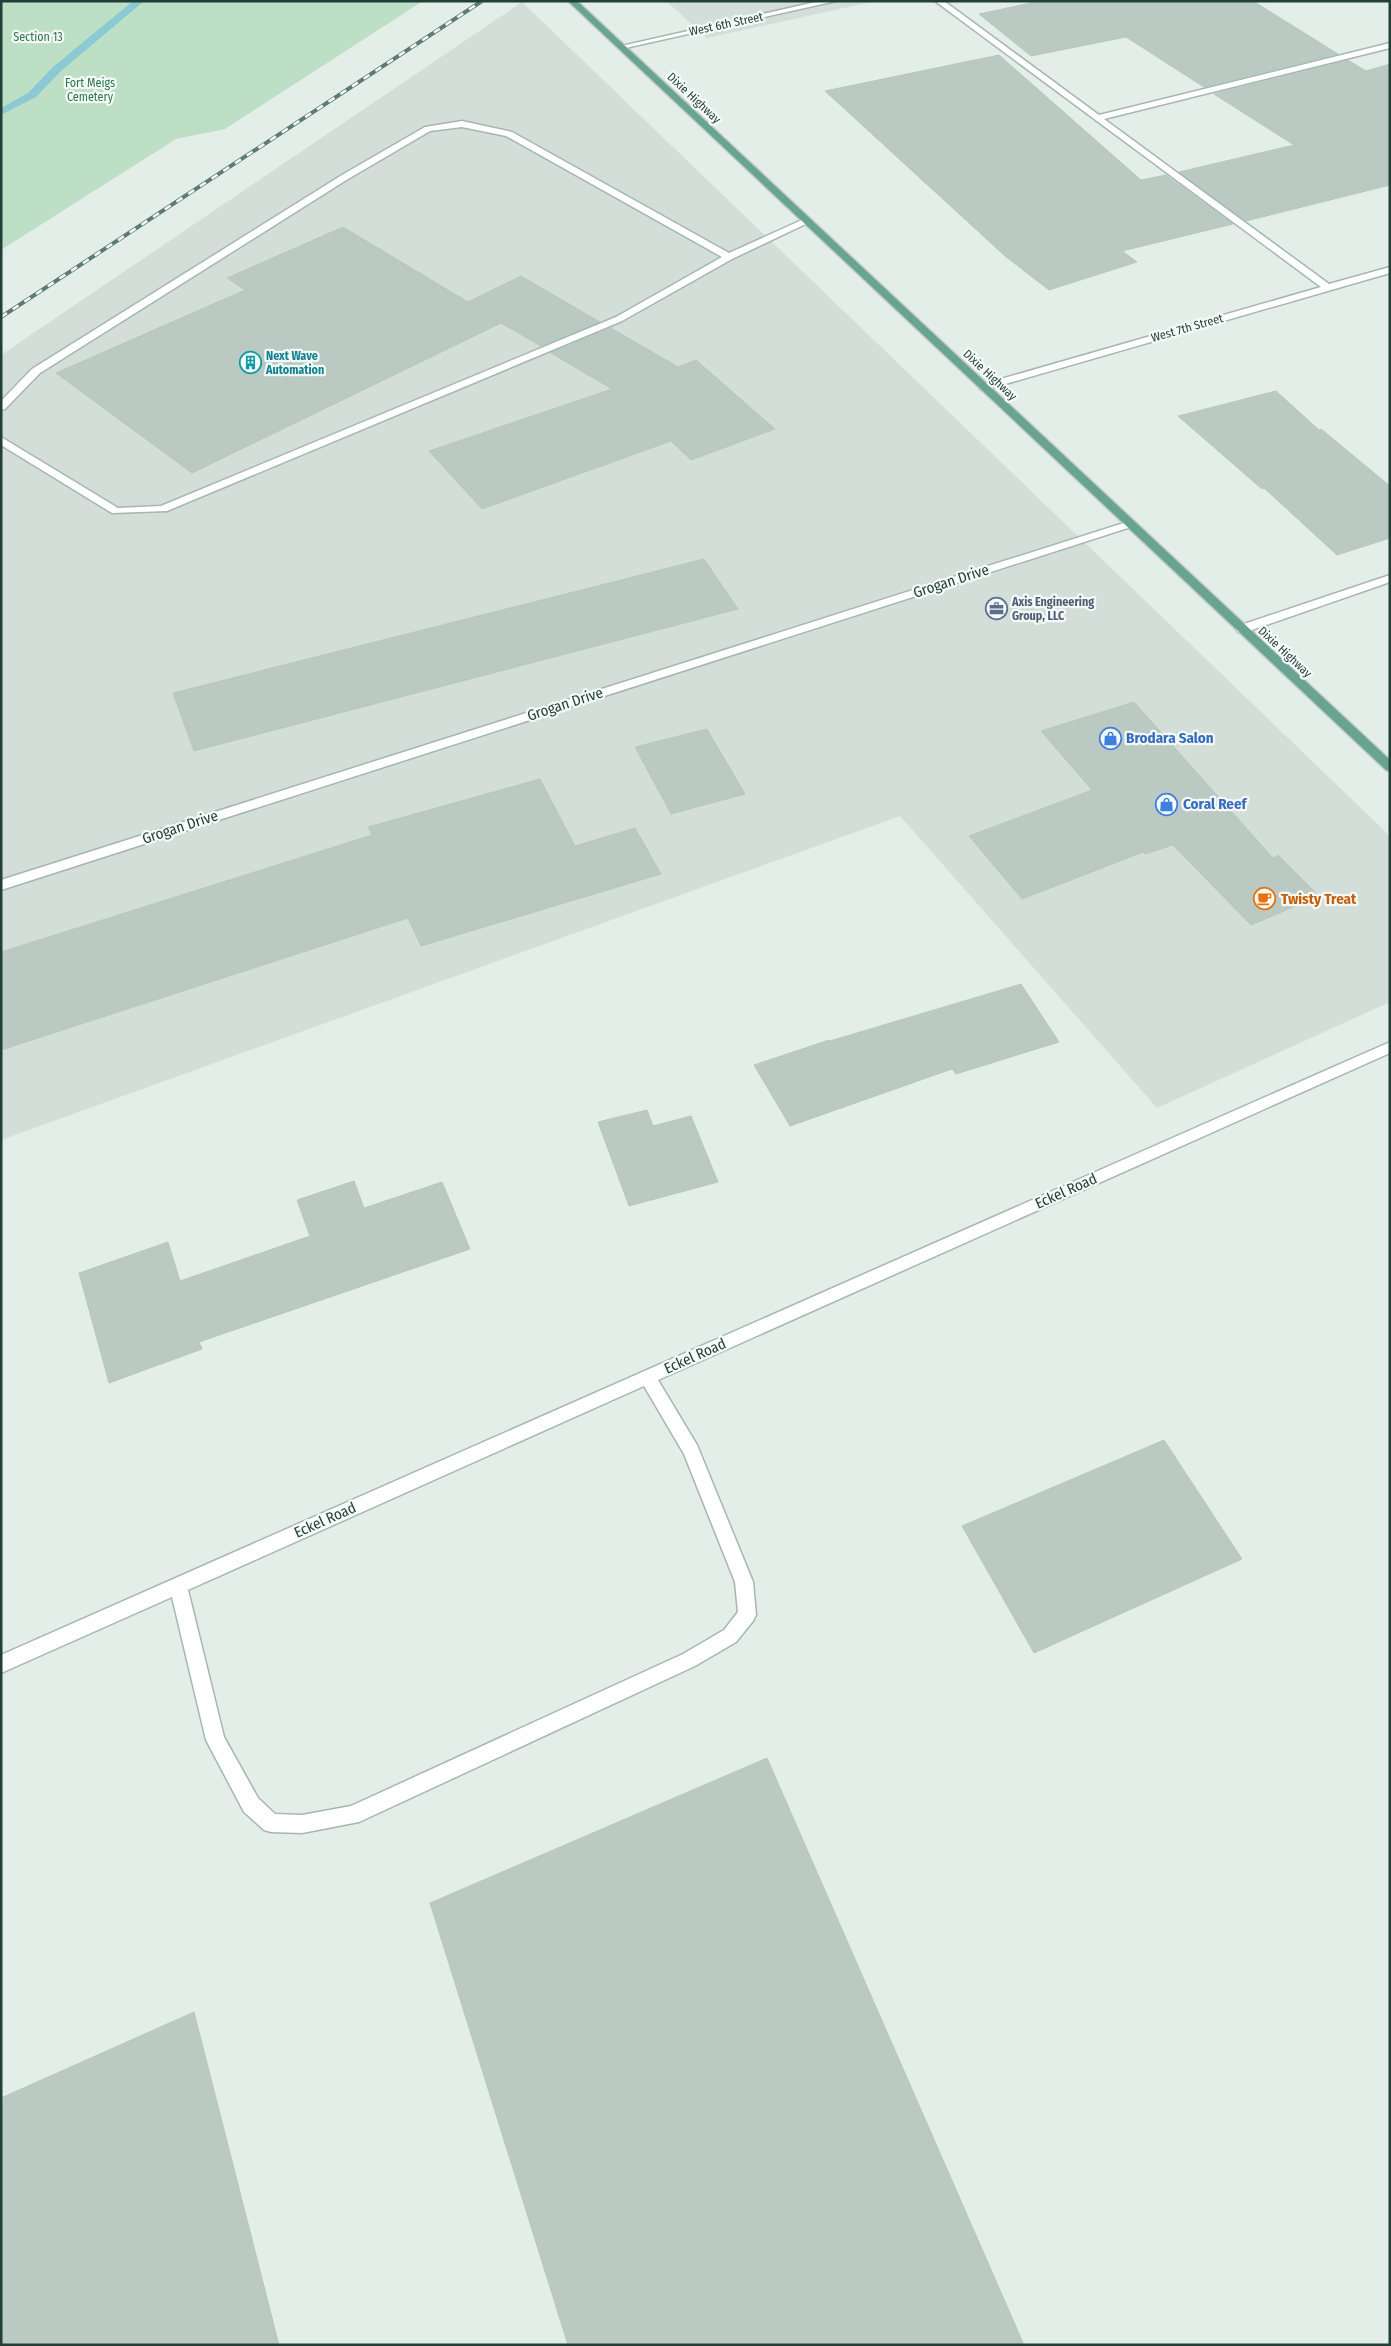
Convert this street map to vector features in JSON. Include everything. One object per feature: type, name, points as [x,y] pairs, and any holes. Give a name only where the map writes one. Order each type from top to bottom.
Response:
[{"type":"main road","name":"Dixie Highway","points":[[572,1],[1390,767]]},
{"type":"street","name":"West 6th Street","points":[[621,47],[832,1]]},
{"type":"street","points":[[939,1],[1328,288]]},
{"type":"street","points":[[1097,118],[1390,45]]},
{"type":"street","points":[[1,406],[36,371],[345,177],[428,129],[462,124],[509,134],[729,257]]},
{"type":"street","points":[[1,440],[116,511],[163,509],[619,319],[729,257],[807,221]]},
{"type":"street","name":"West 7th Street","points":[[984,387],[1390,270]]},
{"type":"street","name":"Grogan Drive","points":[[1,884],[1130,524]]},
{"type":"street","points":[[1242,629],[1390,578]]},
{"type":"street","name":"Eckel Road","points":[[1,1664],[1390,1047]]},
{"type":"street","points":[[178,1586],[215,1740],[251,1806],[271,1823],[302,1824],[352,1815],[690,1660],[730,1636],[747,1615],[744,1582],[691,1450],[647,1377]]},
{"type":"shaded area","points":[[666,1],[876,1],[707,38]]},
{"type":"shaded area","points":[[522,2],[1390,836],[1390,1002],[1157,1108],[900,816],[1,1140],[1,355]]},
{"type":"green space","name":"Fort Meigs Cemetery","points":[[1,1],[423,1],[225,129],[176,139],[1,250]]},
{"type":"building","points":[[1040,1],[1253,1],[1338,54],[1204,87],[1126,37],[1031,56],[979,14]]},
{"type":"building","points":[[999,55],[1141,180],[1166,175],[1233,224],[1122,251],[1137,262],[1049,290],[1005,256],[825,91]]},
{"type":"building","points":[[1348,60],[1366,71],[1390,64],[1390,185],[1246,221],[1179,172],[1294,145],[1214,94]]},
{"type":"building","name":"Next Wave Automation","points":[[343,227],[468,302],[521,276],[600,322],[541,346],[501,323],[192,473],[56,373],[245,290],[227,278]]},
{"type":"building","points":[[611,328],[678,367],[696,360],[775,429],[691,460],[671,441],[482,509],[429,451],[612,389],[551,353]]},
{"type":"building","points":[[1276,391],[1319,430],[1321,429],[1390,486],[1390,538],[1337,555],[1264,488],[1262,489],[1178,416]]},
{"type":"building","points":[[704,559],[738,609],[194,751],[173,693]]},
{"type":"building","points":[[1134,702],[1273,858],[1278,855],[1319,896],[1251,925],[1173,845],[1145,854],[1143,852],[1022,899],[969,836],[1092,790],[1041,731]]},
{"type":"building","points":[[707,729],[745,794],[671,814],[635,747]]},
{"type":"building","points":[[540,779],[575,846],[635,828],[661,874],[421,946],[408,918],[1,1050],[1,952],[372,835],[368,827]]},
{"type":"building","points":[[1021,984],[1059,1042],[956,1074],[952,1069],[790,1126],[754,1065],[829,1040]]},
{"type":"building","points":[[647,1110],[653,1126],[691,1116],[718,1182],[629,1206],[598,1122]]},
{"type":"building","points":[[354,1181],[364,1208],[442,1182],[470,1249],[199,1342],[202,1349],[109,1383],[79,1273],[168,1242],[180,1281],[310,1236],[297,1200]]},
{"type":"building","points":[[1164,1440],[1242,1559],[1034,1653],[962,1526]]},
{"type":"building","points":[[767,1758],[1024,2345],[568,2345],[430,1903]]},
{"type":"building","points":[[194,2012],[279,2345],[1,2345],[1,2098]]},
{"type":"waterway","points":[[1,112],[32,95],[57,69],[139,1]]},
{"type":"railway","points":[[1,317],[482,1]]},
{"type":"place","name":"Next Wave Automation","points":[[250,363]]},
{"type":"place","name":"Axis Engineering Group, LLC","points":[[996,609]]},
{"type":"place","name":"Brodara Salon","points":[[1110,738]]},
{"type":"place","name":"Coral Reef","points":[[1167,804]]},
{"type":"place","name":"Twisty Treat","points":[[1265,899]]},
{"type":"park label","name":"Section 13","points":[[38,37]]}]
